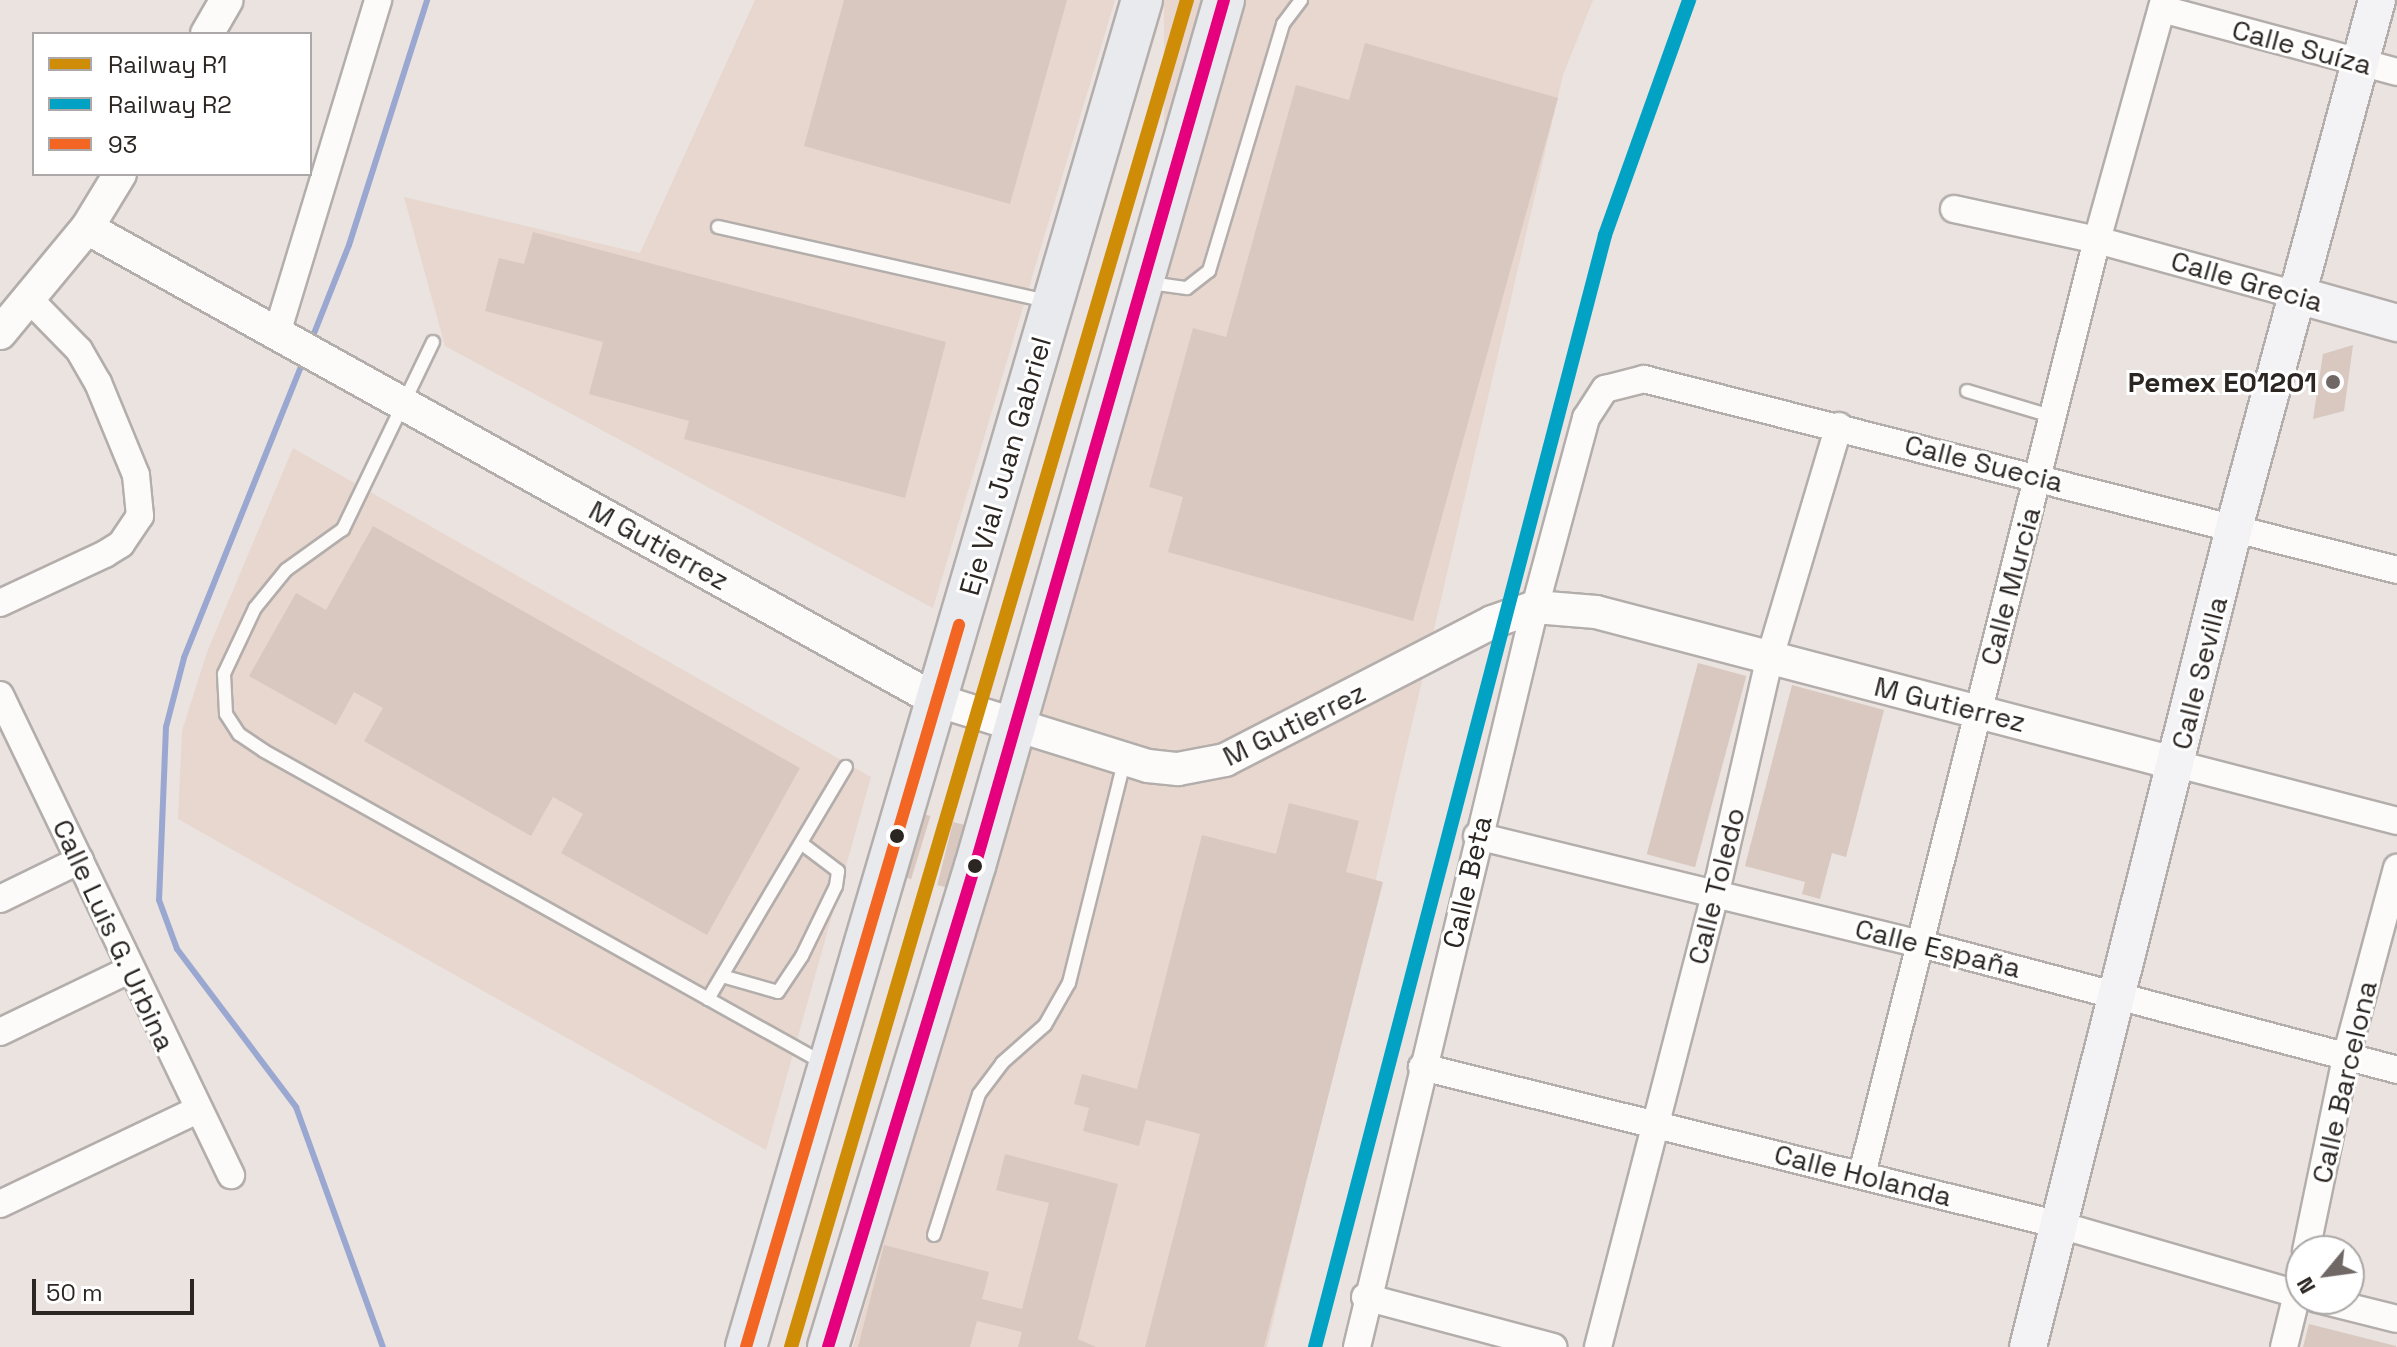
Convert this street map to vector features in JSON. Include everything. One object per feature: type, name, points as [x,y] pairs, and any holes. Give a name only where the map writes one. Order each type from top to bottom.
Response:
[{"type":"main road","name":"Eje Vial Juan Gabriel","points":[[746,1347],[1142,0]]},
{"type":"main road","points":[[828,1347],[1224,0]]},
{"type":"main road","name":"Calle Sevilla","points":[[2028,1347],[2234,528],[2301,296],[2377,0]]},
{"type":"main road","name":"Calle Grecia","points":[[2301,296],[2397,323]]},
{"type":"street","points":[[208,32],[227,0]]},
{"type":"street","points":[[282,335],[378,0]]},
{"type":"street","name":"Calle Suíza","points":[[2163,5],[2397,72]]},
{"type":"street","name":"Calle Murcia","points":[[1862,1174],[1917,943],[2040,476],[2097,240],[2163,5]]},
{"type":"street","points":[[0,333],[31,301],[87,228],[119,176]]},
{"type":"street","name":"Calle Grecia","points":[[1954,209],[2097,240],[2301,296]]},
{"type":"street","name":"M Gutierrez","points":[[87,228],[936,700],[1012,727],[1125,759],[1178,769],[1225,760],[1492,622],[1535,607],[1596,612],[2397,821]]},
{"type":"street","points":[[0,603],[121,544],[140,516],[136,475],[123,440],[79,350],[31,301]]},
{"type":"street","name":"Calle Suecia","points":[[1586,418],[1605,389],[1644,379],[2040,476],[2397,570]]},
{"type":"street","name":"Calle Beta","points":[[1357,1347],[1365,1297],[1477,836],[1586,418]]},
{"type":"street","name":"Calle Toledo","points":[[1598,1347],[1716,892],[1770,657],[1839,426]]},
{"type":"street","name":"Calle Luis G. Urbina","points":[[0,695],[197,1110],[231,1175]]},
{"type":"street","name":"Calle España","points":[[1477,836],[1716,892],[2118,994],[2397,1070]]},
{"type":"street","points":[[0,899],[80,860]]},
{"type":"street","name":"Calle Barcelona","points":[[2309,1235],[2346,1057],[2397,868]]},
{"type":"street","points":[[0,1032],[131,969]]},
{"type":"street","name":"Calle Holanda","points":[[1422,1067],[1862,1174],[2285,1286]]},
{"type":"street","points":[[0,1204],[197,1110]]},
{"type":"street","points":[[1365,1297],[1553,1347]]},
{"type":"street","name":"Calle Holanda","points":[[2365,1309],[2397,1319]]},
{"type":"street","points":[[2284,1347],[2295,1315]]},
{"type":"lane","points":[[1143,282],[1187,288],[1209,271],[1283,24],[1301,0]]},
{"type":"lane","points":[[718,227],[1053,302]]},
{"type":"lane","points":[[433,342],[343,529],[278,577],[255,608],[224,674],[226,714],[239,734],[264,751],[830,1066]]},
{"type":"lane","points":[[1967,391],[2054,417]]},
{"type":"lane","points":[[934,1235],[979,1094],[1002,1063],[1045,1025],[1069,983],[1125,759]]},
{"type":"lane","points":[[708,999],[846,767]]},
{"type":"lane","points":[[722,976],[778,992],[802,956],[836,886],[838,871],[801,843]]},
{"type":"shaded area","points":[[755,0],[1115,0],[933,608],[445,346],[404,197],[640,253]]},
{"type":"shaded area","points":[[1164,0],[1205,0],[1205,710],[1164,710]]},
{"type":"shaded area","points":[[1244,0],[1593,0],[1563,75],[1267,1347],[853,1347]]},
{"type":"shaded area","points":[[293,448],[871,777],[766,1150],[178,819],[182,731],[207,652]]},
{"type":"building","points":[[844,0],[1067,0],[1010,204],[804,146]]},
{"type":"building","points":[[1365,43],[1558,98],[1413,621],[1168,552],[1183,497],[1149,487],[1193,328],[1226,337],[1296,85],[1349,100]]},
{"type":"building","points":[[533,232],[946,342],[905,498],[684,439],[689,421],[589,394],[603,342],[485,311],[499,258],[524,264]]},
{"type":"building","name":"Pemex E01201","points":[[2353,345],[2344,411],[2313,419],[2323,354]]},
{"type":"building","points":[[373,526],[800,768],[707,935],[561,853],[583,814],[553,797],[531,836],[364,741],[383,708],[354,692],[336,725],[249,676],[296,593],[326,610]]},
{"type":"building","points":[[1698,663],[1746,676],[1695,867],[1647,854]]},
{"type":"building","points":[[1792,685],[1884,710],[1846,857],[1832,853],[1820,899],[1802,894],[1805,882],[1745,866]]},
{"type":"building","points":[[1289,803],[1359,821],[1346,872],[1383,882],[1264,1347],[1145,1347],[1200,1134],[1146,1120],[1139,1146],[1083,1131],[1089,1108],[1074,1104],[1082,1074],[1137,1089],[1202,835],[1276,854]]},
{"type":"building","points":[[917,812],[930,816],[911,879],[898,875]]},
{"type":"building","points":[[953,822],[965,825],[949,888],[937,885]]},
{"type":"building","points":[[1005,1154],[1118,1184],[1078,1339],[1096,1347],[1018,1347],[1022,1332],[977,1321],[970,1347],[858,1347],[884,1245],[989,1272],[982,1299],[1022,1309],[1049,1203],[996,1190]]},
{"type":"building","points":[[2309,1324],[2396,1346],[2396,1347],[2303,1347]]},
{"type":"waterway","points":[[311,341],[349,245],[427,0]]},
{"type":"waterway","points":[[304,359],[184,658],[166,727],[159,900],[177,949],[296,1107],[383,1347]]},
{"type":"rail line","name":"R1","points":[[791,1347],[1187,0]]},
{"type":"rail line","name":"R2","points":[[1315,1347],[1605,235],[1689,0]]},
{"type":"transit line","points":[[828,1347],[975,866],[1224,0]]},
{"type":"transit line","name":"93","points":[[746,1347],[959,625]]},
{"type":"place","name":"Pemex E01201","points":[[2333,382]]}]
